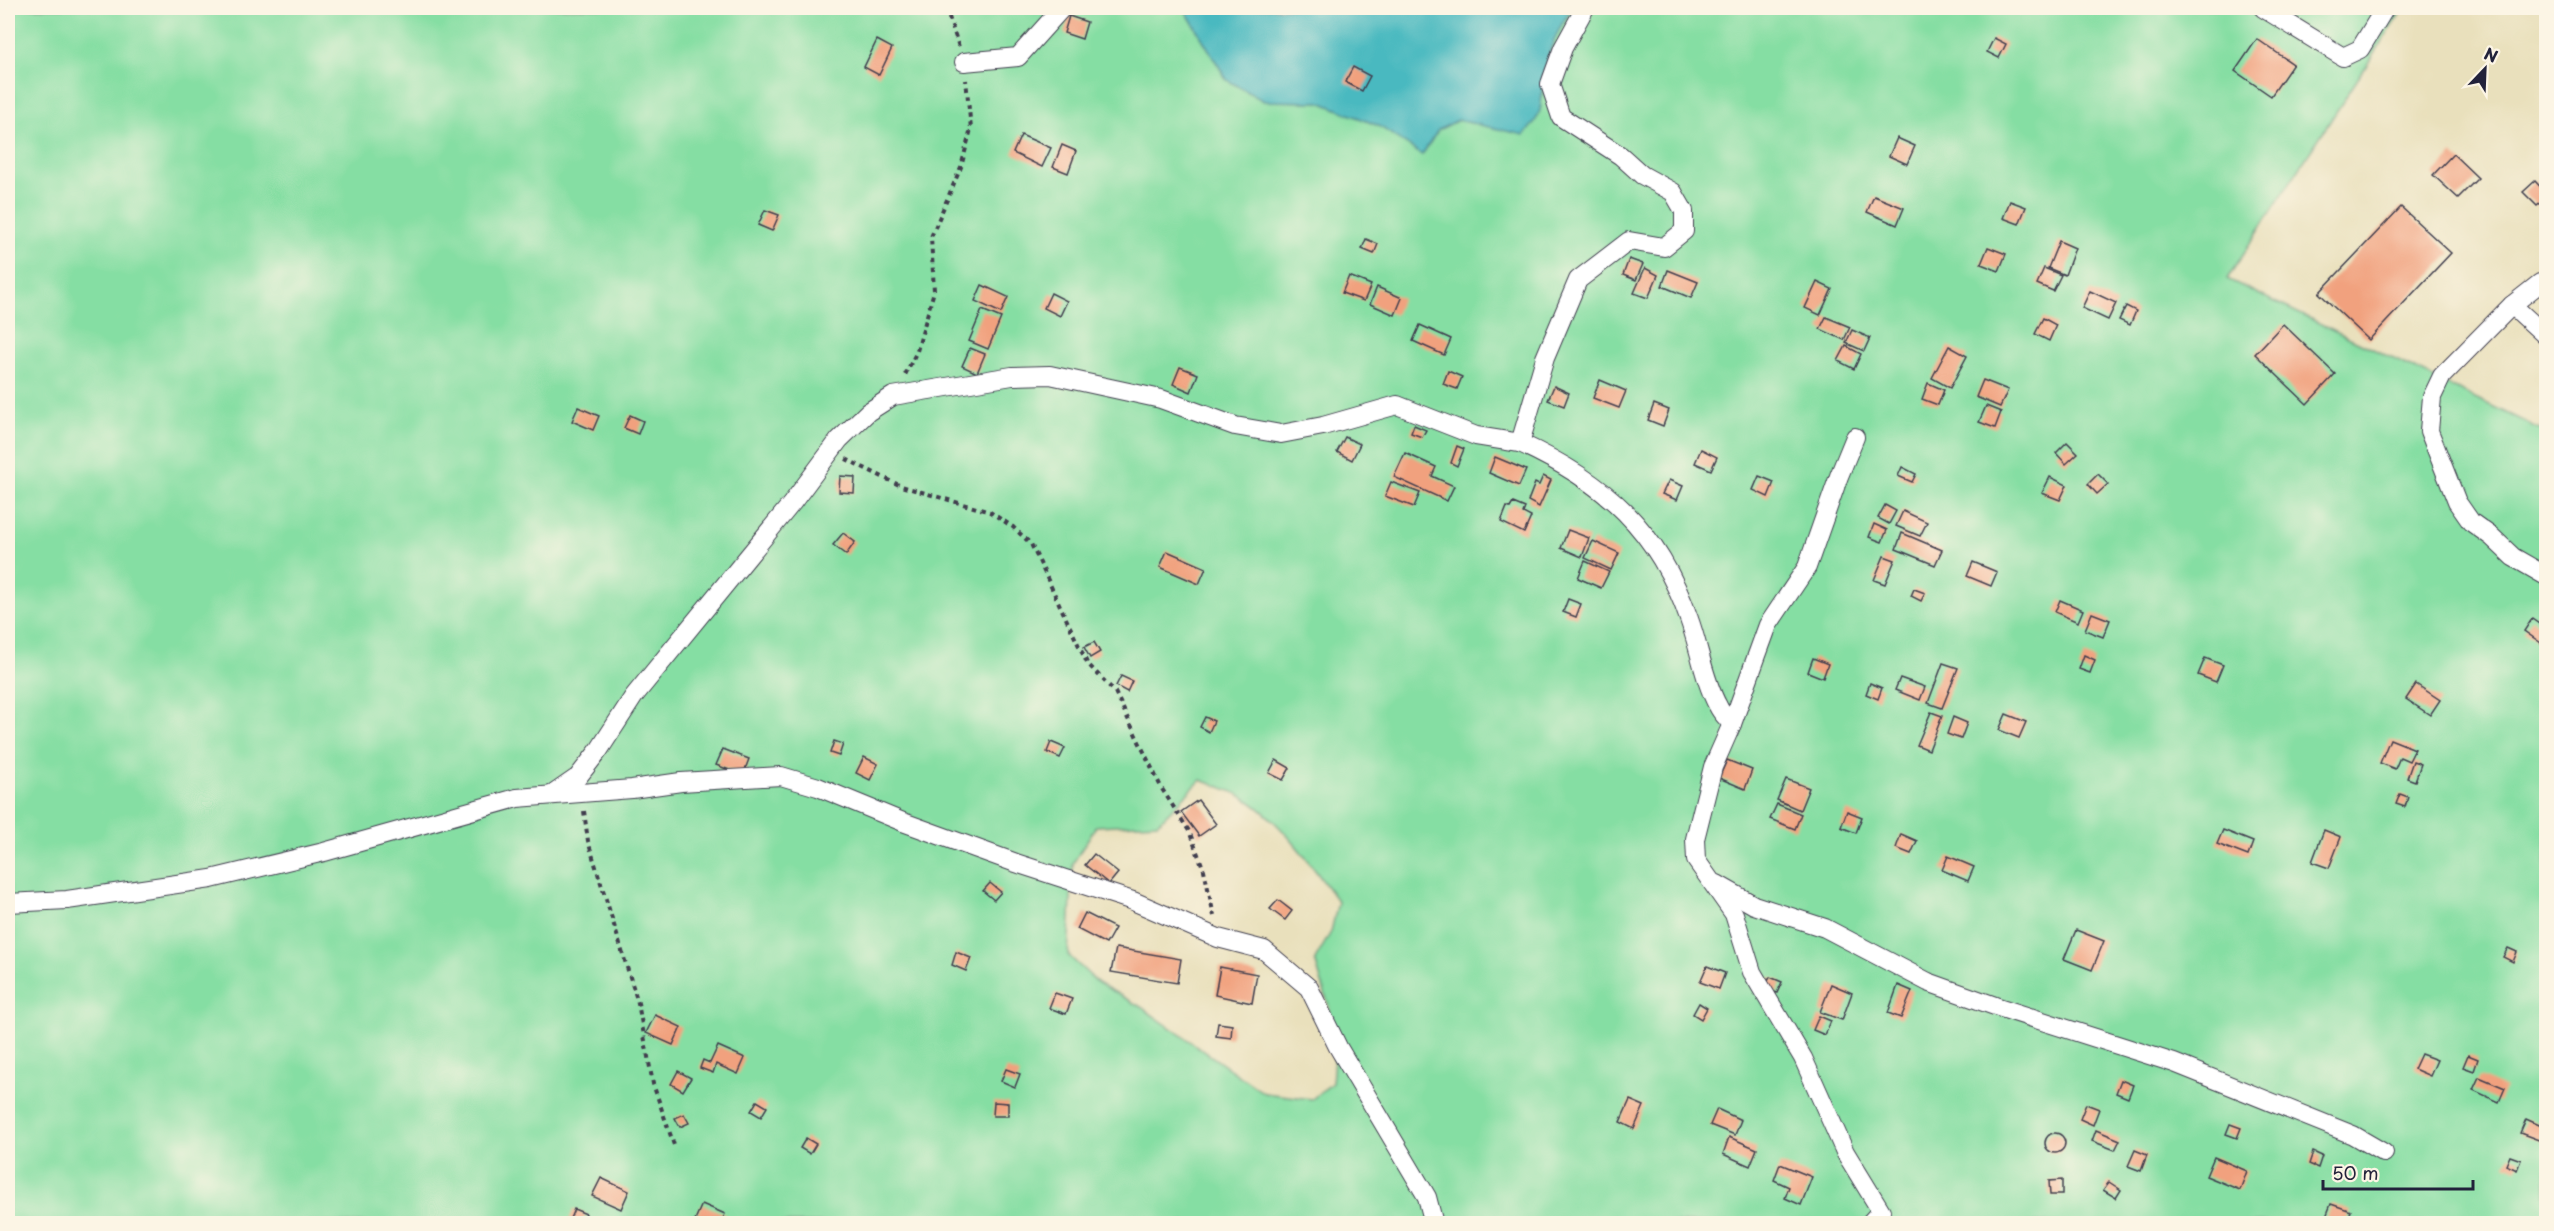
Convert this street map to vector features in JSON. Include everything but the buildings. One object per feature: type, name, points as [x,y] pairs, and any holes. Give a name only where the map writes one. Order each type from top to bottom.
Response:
[{"type":"street","points":[[964,62],[1018,57],[1062,8]]},
{"type":"street","points":[[1520,443],[1545,358],[1578,280],[1629,241],[1664,247],[1684,231],[1684,211],[1673,192],[1642,175],[1621,156],[1561,117],[1550,84],[1563,48],[1585,8]]},
{"type":"street","points":[[2263,8],[2343,57],[2360,49],[2385,8]]},
{"type":"street","points":[[2547,284],[2540,283],[2512,305],[2442,376],[2432,397],[2429,431],[2457,502],[2471,522],[2492,537],[2513,557],[2547,576]]},
{"type":"street","points":[[2512,305],[2547,336]]},
{"type":"street","points":[[552,795],[578,777],[599,750],[634,696],[831,452],[868,412],[893,396],[1012,376],[1050,375],[1161,399],[1235,426],[1281,434],[1323,426],[1397,405],[1476,436],[1520,443],[1551,458],[1616,501],[1662,557],[1689,617],[1718,706],[1732,724]]},
{"type":"street","points":[[1856,436],[1839,476],[1807,567],[1768,625],[1732,724],[1713,766],[1695,839],[1696,860],[1734,914],[1752,972],[1803,1058],[1845,1152],[1881,1211],[1869,1224]]},
{"type":"street","points":[[8,903],[68,900],[210,879],[324,852],[517,798],[681,782],[781,776],[818,787],[903,822],[1016,863],[1133,902],[1218,938],[1264,950],[1309,988],[1338,1047],[1427,1197],[1434,1224]]},
{"type":"street","points":[[1713,882],[1754,905],[1825,928],[1928,982],[1995,1006],[2174,1063],[2353,1135],[2384,1154]]},
{"type":"path","points":[[893,396],[917,351],[934,291],[931,237],[961,167],[971,129],[964,62],[946,8]]},
{"type":"path","points":[[831,452],[902,486],[990,512],[1013,527],[1031,544],[1087,663],[1115,692],[1162,789],[1189,831],[1204,870],[1218,938]]},
{"type":"path","points":[[582,792],[588,841],[628,964],[638,1003],[653,1084],[675,1148]]},
{"type":"green space","points":[[8,8],[1184,8],[1227,80],[1264,101],[1320,102],[1379,126],[1422,155],[1438,130],[1458,120],[1524,134],[1540,111],[1542,81],[1549,54],[1572,8],[2404,8],[2227,279],[2546,432],[2546,1223],[8,1223]],"holes":[[[1201,780],[1241,796],[1269,816],[1294,844],[1338,902],[1331,932],[1315,960],[1329,1007],[1334,1059],[1332,1083],[1312,1099],[1264,1093],[1141,1007],[1098,983],[1068,955],[1073,863],[1096,826],[1158,823]]]},
{"type":"water","points":[[1184,8],[1572,8],[1549,54],[1542,81],[1540,111],[1524,135],[1458,120],[1438,130],[1422,155],[1379,126],[1320,102],[1264,101],[1227,80]]}]
